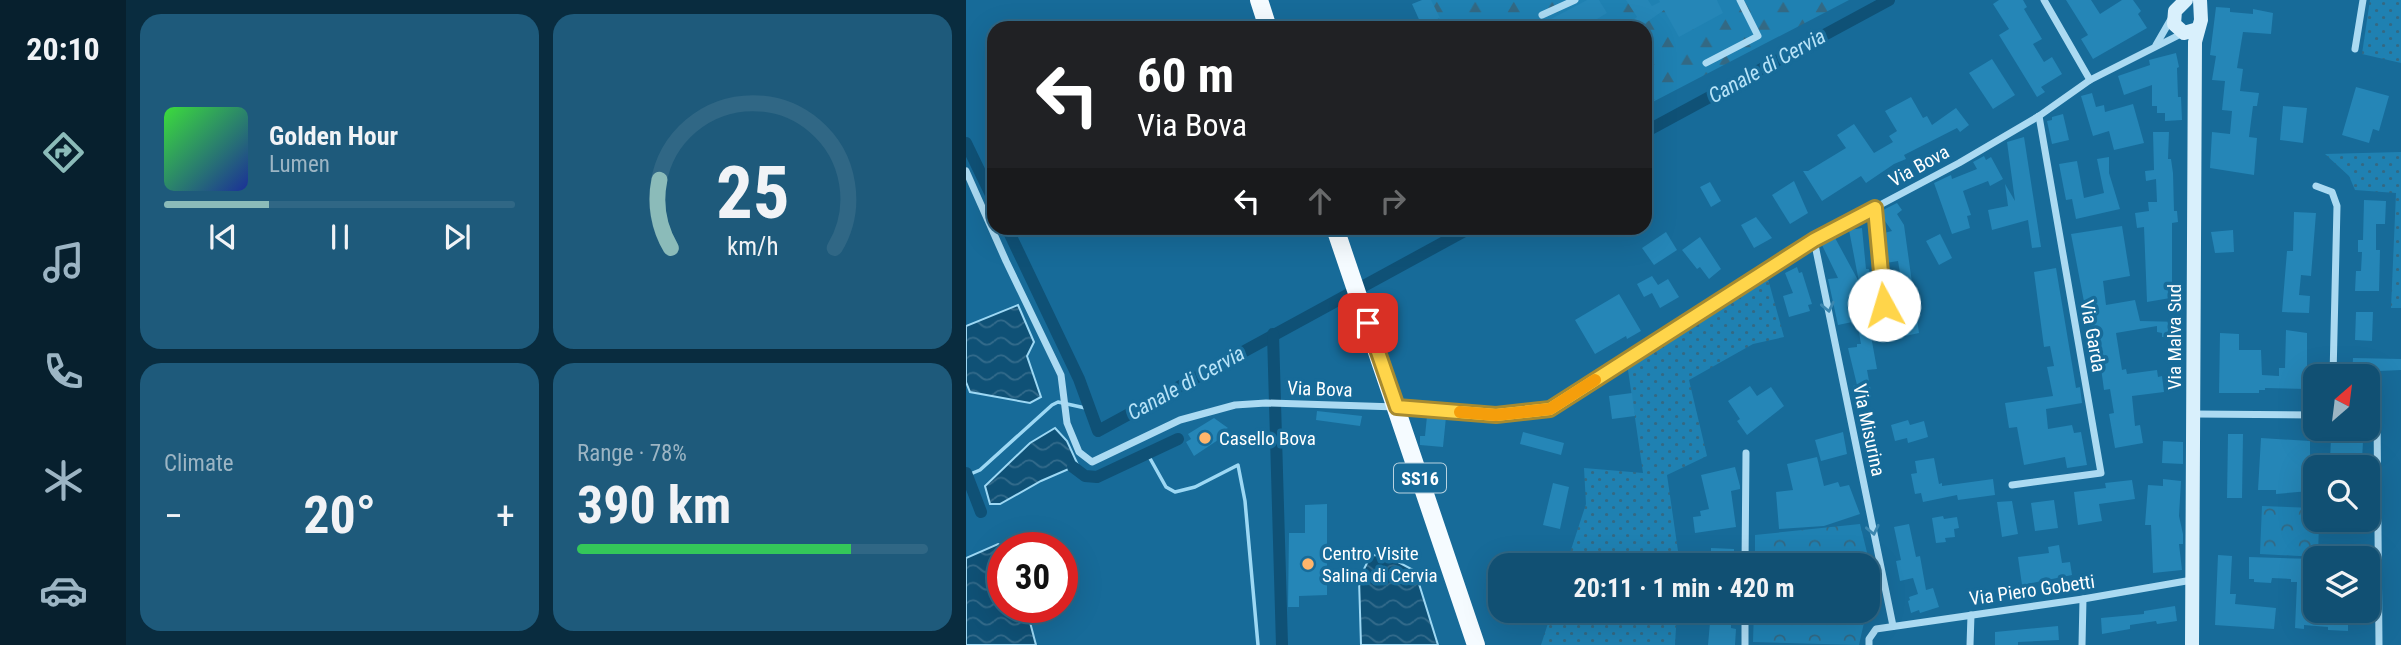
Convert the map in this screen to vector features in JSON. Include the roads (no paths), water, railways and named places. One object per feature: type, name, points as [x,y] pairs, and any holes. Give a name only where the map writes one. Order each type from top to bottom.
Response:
[{"type":"main road","points":[[1259,0],[1266,21]]},
{"type":"main road","name":"SS16","points":[[1337,235],[1476,645]]},
{"type":"street","points":[[1542,16],[1575,0]]},
{"type":"street","points":[[1706,63],[1758,36],[1740,0]]},
{"type":"street","points":[[2044,0],[2090,80]]},
{"type":"street","points":[[2355,49],[2363,0]]},
{"type":"street","points":[[2155,45],[2181,7],[2200,6]]},
{"type":"street","name":"Via Malva Sud","points":[[2192,645],[2195,56],[2191,31],[2201,20],[2200,6]]},
{"type":"street","points":[[2181,7],[2176,28],[2191,31]]},
{"type":"street","name":"Via Bova","points":[[994,235],[1061,376],[1067,423],[1079,452],[1092,462],[1180,420],[1235,405],[1266,403],[1397,407],[1496,415],[1550,409],[1814,240],[2039,116],[2090,80],[2155,45],[2191,31]]},
{"type":"street","name":"Via Garda","points":[[2012,485],[2101,472],[2039,116]]},
{"type":"street","name":"Via Bova","points":[[966,171],[987,218]]},
{"type":"street","points":[[2316,186],[2332,192],[2337,206],[2333,364]]},
{"type":"street","points":[[1875,208],[1884,305]]},
{"type":"street","name":"Via Misurina","points":[[1814,240],[1893,626]]},
{"type":"street","points":[[2193,414],[2303,415]]},
{"type":"street","points":[[2377,441],[2379,645]]},
{"type":"street","points":[[1745,553],[1746,453]]},
{"type":"street","name":"Via Piero Gobetti","points":[[1869,645],[1869,639],[1876,629],[2192,580]]},
{"type":"street","points":[[2082,645],[2083,599]]},
{"type":"street","points":[[1970,645],[1971,615]]},
{"type":"street","points":[[1745,623],[1745,645]]},
{"type":"water","points":[[1018,305],[1034,342],[1027,356],[1041,397],[1030,403],[970,392],[966,382],[966,326]]},
{"type":"water","points":[[1055,428],[1067,441],[1078,465],[1041,481],[1000,504],[990,504],[985,486],[1030,443]]},
{"type":"water","points":[[987,549],[987,623],[1030,623],[1036,645],[966,645],[966,558]]},
{"type":"water","points":[[1371,555],[1387,556],[1415,571],[1438,645],[1361,645],[1359,579]]},
{"type":"waterway","name":"Canale di Cervia","points":[[1652,128],[1889,0]]},
{"type":"waterway","name":"Canale di Cervia","points":[[966,143],[987,186]]},
{"type":"waterway","name":"Canale di Cervia","points":[[1010,235],[1079,379],[1098,431],[1457,235]]},
{"type":"waterway","points":[[1273,334],[1282,645]]},
{"type":"waterway","points":[[966,476],[980,470],[1052,405],[1058,402],[1090,409]]},
{"type":"waterway","points":[[1073,467],[1085,476],[1097,477],[1178,439]]},
{"type":"waterway","points":[[1147,453],[1166,487],[1175,492],[1195,487],[1238,465],[1245,501],[1258,645]]},
{"type":"waterway","points":[[966,473],[981,512]]},
{"type":"place","name":"Casello Bova","points":[[1205,438]]},
{"type":"place","name":"Centro Visite Salina di Cervia","points":[[1308,564]]}]
